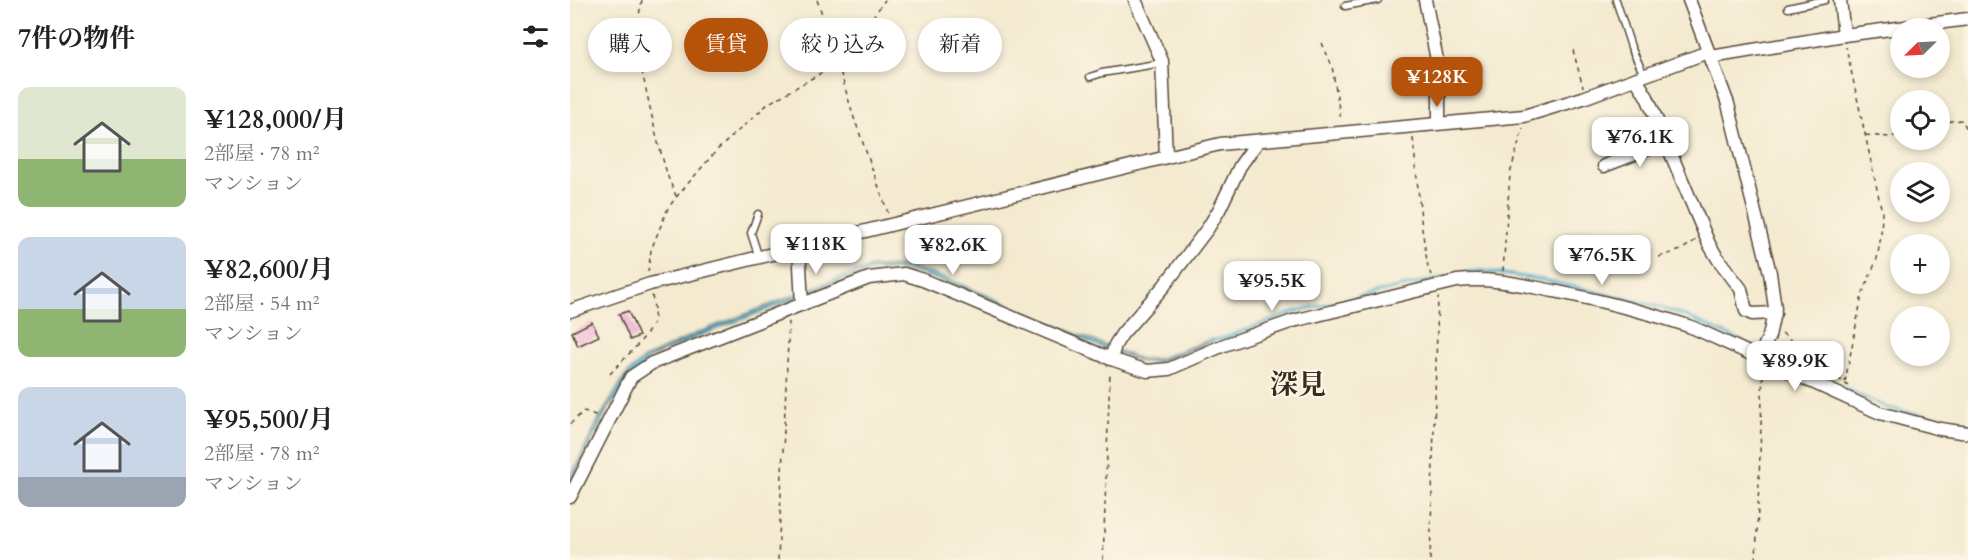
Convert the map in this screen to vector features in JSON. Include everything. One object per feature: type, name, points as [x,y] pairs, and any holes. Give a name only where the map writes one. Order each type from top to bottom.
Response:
[{"type":"street","points":[[1135,0],[1162,63],[1166,158]]},
{"type":"street","points":[[1425,0],[1439,70],[1438,123]]},
{"type":"street","points":[[1689,0],[1728,104],[1770,273],[1774,319],[1761,359]]},
{"type":"street","points":[[1840,0],[1844,36]]},
{"type":"street","points":[[570,310],[649,284],[1220,144],[1529,115],[1709,55],[1968,19]]},
{"type":"street","points":[[1640,77],[1704,232],[1718,259],[1741,289],[1746,311],[1774,319]]},
{"type":"street","points":[[1111,359],[1115,345],[1122,334],[1164,286],[1208,228],[1240,166],[1258,141]]},
{"type":"street","points":[[1604,166],[1666,142]]},
{"type":"street","points":[[800,248],[802,304]]},
{"type":"street","points":[[570,497],[631,377],[652,363],[869,278],[904,274],[1111,359],[1147,371],[1169,369],[1224,345],[1293,321],[1457,281],[1480,279],[1501,281],[1662,317],[1694,328],[1845,399],[1880,413],[1940,429],[1968,433]]},
{"type":"lane","points":[[1346,6],[1378,0]]},
{"type":"lane","points":[[1616,0],[1640,77]]},
{"type":"lane","points":[[1788,8],[1825,0]]},
{"type":"lane","points":[[1090,77],[1162,63]]},
{"type":"lane","points":[[758,214],[751,233],[759,258]]},
{"type":"path","points":[[642,0],[636,30],[637,49],[657,139],[668,177],[677,197]]},
{"type":"path","points":[[817,0],[823,18]]},
{"type":"path","points":[[872,18],[885,0]]},
{"type":"path","points":[[1844,36],[1882,212],[1877,259],[1862,295],[1845,382]]},
{"type":"path","points":[[1322,44],[1332,66],[1343,133]]},
{"type":"path","points":[[1573,50],[1586,97]]},
{"type":"path","points":[[610,374],[648,331],[653,322],[654,312],[649,284],[651,250],[668,208],[717,150],[769,103],[822,72]]},
{"type":"path","points":[[841,72],[853,115],[892,225]]},
{"type":"path","points":[[1501,281],[1505,263],[1510,174],[1529,115]]},
{"type":"path","points":[[1950,121],[1962,120],[1968,130]]},
{"type":"path","points":[[1412,126],[1422,229],[1428,267],[1436,287],[1439,304],[1430,560]]},
{"type":"path","points":[[1865,134],[1890,137]]},
{"type":"path","points":[[1659,257],[1681,250],[1704,232]]},
{"type":"path","points":[[778,560],[789,309]]},
{"type":"path","points":[[1774,319],[1824,368],[1845,382],[1848,386],[1845,399]]},
{"type":"path","points":[[1103,560],[1111,359]]},
{"type":"path","points":[[1756,560],[1761,359]]},
{"type":"path","points":[[570,424],[584,411],[599,416]]},
{"type":"water","points":[[908,266],[951,280],[1140,359],[1158,359],[1212,339],[1213,341],[1158,362],[1142,362],[1098,346],[951,284],[907,270],[872,270],[701,335],[650,358],[608,409],[570,489],[570,478],[599,419],[625,376],[642,360],[697,333],[849,274],[871,267]]},
{"type":"building","points":[[628,311],[639,336],[630,340],[619,314]]},
{"type":"building","points":[[592,322],[599,336],[578,346],[572,332]]},
{"type":"waterway","points":[[1209,341],[1224,338],[1297,311],[1468,272],[1482,271],[1544,280],[1653,305],[1686,316],[1759,349]]},
{"type":"waterway","points":[[1765,352],[1888,408],[1968,424]]},
{"type":"district","name":"深見","points":[[1298,385]]}]
